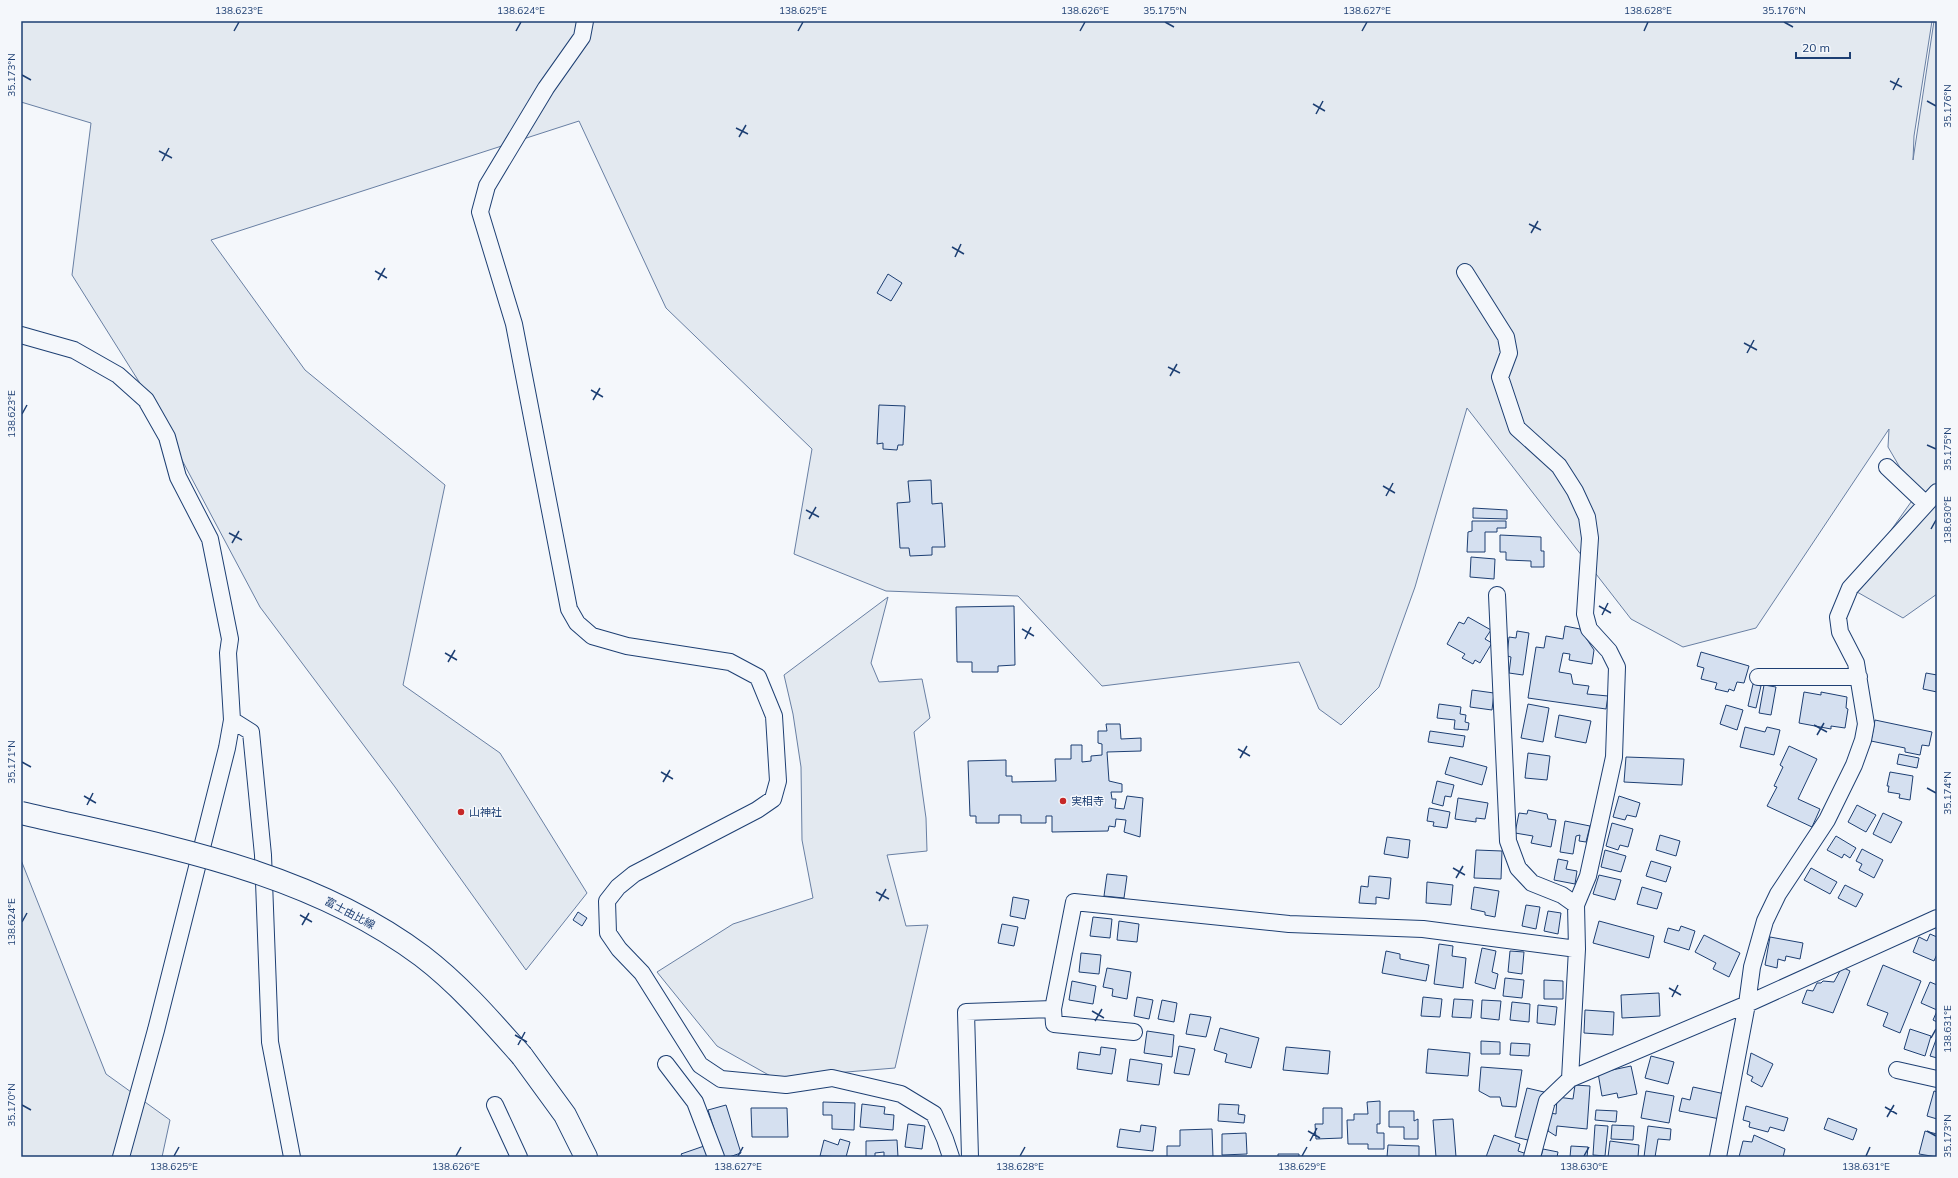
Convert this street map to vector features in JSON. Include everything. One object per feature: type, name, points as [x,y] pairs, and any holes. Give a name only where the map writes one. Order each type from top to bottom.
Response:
[{"type":"main road","name":"富士由比線","points":[[21,813],[138,840],[247,869],[308,891],[368,921],[422,957],[474,1002],[522,1056],[565,1115],[586,1157]]},
{"type":"street","points":[[585,21],[582,37],[546,88],[487,186],[480,212],[514,324],[569,609],[577,623],[592,636],[627,646],[730,662],[758,677],[774,716],[778,781],[773,799],[757,810],[634,874],[618,887],[607,901],[608,934],[619,949],[642,973],[700,1065],[721,1078],[786,1085],[832,1078],[901,1094],[934,1114],[951,1157]]},
{"type":"street","points":[[1465,272],[1506,337],[1510,353],[1500,376],[1517,428],[1559,466],[1575,491],[1587,517],[1590,538],[1585,614],[1589,629],[1609,651],[1617,667],[1614,757],[1588,876],[1576,905],[1577,949],[1570,1079]]},
{"type":"street","points":[[21,335],[74,350],[118,375],[146,400],[167,438],[178,477],[210,539],[230,639],[228,653],[232,720],[156,1030],[121,1157]]},
{"type":"street","points":[[1887,467],[1926,504]]},
{"type":"street","points":[[1718,1157],[1747,1004],[1752,967],[1765,921],[1778,894],[1827,820],[1854,765],[1863,740],[1866,724],[1859,677],[1856,663],[1840,632],[1838,617],[1850,588],[1937,492]]},
{"type":"street","points":[[1497,596],[1508,841],[1518,868],[1532,883],[1562,895],[1576,905]]},
{"type":"street","points":[[1758,678],[1859,677]]},
{"type":"street","points":[[232,720],[251,732],[263,854],[270,1042],[292,1157]]},
{"type":"street","points":[[1134,1032],[1054,1024],[1053,1009],[1074,902],[1289,924],[1423,929],[1577,949]]},
{"type":"street","points":[[1532,1157],[1547,1101],[1570,1079],[1747,1004],[1937,918]]},
{"type":"street","points":[[970,1157],[966,1012],[1053,1009]]},
{"type":"street","points":[[666,1064],[695,1102],[716,1157]]},
{"type":"street","points":[[1897,1070],[1937,1079]]},
{"type":"street","points":[[495,1105],[519,1157]]},
{"type":"shaded area","points":[[21,21],[1932,21],[1914,136],[1913,160],[1934,21],[1937,21],[1937,594],[1903,618],[1850,588],[1916,495],[1888,447],[1889,429],[1756,628],[1683,647],[1631,619],[1467,408],[1415,587],[1379,687],[1341,725],[1319,709],[1299,662],[1102,686],[1018,596],[886,591],[794,554],[812,449],[666,308],[579,121],[211,240],[305,370],[445,485],[403,685],[500,753],[587,893],[526,970],[395,787],[260,607],[148,396],[72,275],[91,123],[21,102]]},
{"type":"shaded area","points":[[888,597],[871,663],[879,682],[922,679],[930,718],[914,732],[926,818],[927,851],[887,855],[906,926],[928,925],[895,1068],[774,1078],[717,1046],[657,972],[733,924],[813,898],[802,840],[801,767],[793,714],[784,675]]},
{"type":"shaded area","points":[[21,860],[106,1074],[170,1120],[162,1157],[21,1157]]},
{"type":"building","points":[[888,274],[902,283],[891,301],[877,293]]},
{"type":"building","points":[[879,405],[905,406],[903,445],[898,445],[897,450],[883,449],[883,443],[877,444]]},
{"type":"building","points":[[931,480],[932,504],[942,503],[945,547],[932,547],[932,555],[910,556],[909,548],[900,548],[897,503],[910,502],[908,481]]},
{"type":"building","points":[[1473,508],[1507,510],[1507,519],[1473,518]]},
{"type":"building","points":[[1472,521],[1506,521],[1506,528],[1497,528],[1497,532],[1485,532],[1485,552],[1467,552],[1468,532],[1472,531]]},
{"type":"building","points":[[1500,535],[1541,537],[1541,551],[1544,551],[1544,567],[1531,567],[1531,561],[1506,560],[1506,552],[1500,552]]},
{"type":"building","points":[[1471,557],[1495,559],[1494,579],[1470,577]]},
{"type":"building","points":[[1014,606],[1015,665],[998,666],[998,672],[972,672],[972,662],[957,662],[956,607]]},
{"type":"building","points":[[1468,617],[1491,630],[1485,639],[1492,643],[1480,663],[1475,660],[1473,664],[1462,658],[1465,654],[1447,644],[1459,622],[1464,624]]},
{"type":"building","points":[[1565,626],[1580,629],[1594,650],[1592,664],[1569,660],[1570,654],[1563,653],[1559,672],[1571,674],[1573,684],[1589,686],[1587,694],[1608,696],[1606,709],[1528,698],[1536,647],[1544,648],[1546,636],[1563,639]]},
{"type":"building","points":[[1517,631],[1529,633],[1523,675],[1509,673],[1511,657],[1507,656],[1509,637],[1516,638]]},
{"type":"building","points":[[1701,652],[1749,666],[1744,683],[1737,682],[1734,691],[1729,689],[1728,692],[1715,689],[1717,683],[1701,679],[1704,668],[1697,666]]},
{"type":"building","points":[[1926,673],[1937,675],[1937,692],[1923,689]]},
{"type":"building","points":[[1753,684],[1761,686],[1756,708],[1748,706]]},
{"type":"building","points":[[1764,685],[1776,687],[1771,715],[1759,713]]},
{"type":"building","points":[[1472,690],[1494,693],[1492,710],[1470,707]]},
{"type":"building","points":[[1804,692],[1821,695],[1821,692],[1847,697],[1846,708],[1848,709],[1845,728],[1831,726],[1831,729],[1799,723]]},
{"type":"building","points":[[1439,704],[1461,707],[1460,714],[1466,715],[1465,722],[1469,723],[1468,730],[1454,729],[1455,720],[1437,718]]},
{"type":"building","points":[[1528,704],[1549,708],[1543,742],[1521,738]]},
{"type":"building","points":[[1726,705],[1743,710],[1737,730],[1720,724]]},
{"type":"building","points":[[1559,715],[1591,721],[1586,743],[1555,737]]},
{"type":"building","points":[[1875,720],[1932,732],[1929,746],[1922,745],[1920,755],[1905,752],[1905,748],[1871,741]]},
{"type":"building","points":[[1106,724],[1120,724],[1121,739],[1141,738],[1141,751],[1107,752],[1109,781],[1122,784],[1122,792],[1111,792],[1112,799],[1116,799],[1115,808],[1124,809],[1127,796],[1143,798],[1140,837],[1124,832],[1126,820],[1116,819],[1115,827],[1109,826],[1108,831],[1052,832],[1052,816],[1046,816],[1046,823],[1021,823],[1021,815],[999,815],[999,823],[976,823],[976,816],[970,816],[968,761],[1006,760],[1006,776],[1012,776],[1012,782],[1056,781],[1055,759],[1071,759],[1071,745],[1082,745],[1082,762],[1091,761],[1091,756],[1102,755],[1102,744],[1098,743],[1098,731],[1107,731]]},
{"type":"building","points":[[1745,727],[1765,732],[1767,727],[1780,730],[1774,755],[1740,747]]},
{"type":"building","points":[[1430,731],[1465,736],[1463,747],[1428,742]]},
{"type":"building","points":[[1789,746],[1817,759],[1798,799],[1820,809],[1812,827],[1767,806],[1777,787],[1774,786],[1783,767],[1780,765]]},
{"type":"building","points":[[1528,753],[1550,756],[1547,780],[1525,778]]},
{"type":"building","points":[[1899,754],[1919,758],[1917,768],[1897,764]]},
{"type":"building","points":[[1450,757],[1487,767],[1482,785],[1445,774]]},
{"type":"building","points":[[1626,757],[1684,759],[1682,785],[1624,782]]},
{"type":"building","points":[[1890,772],[1913,776],[1910,800],[1899,798],[1900,794],[1888,792],[1889,786],[1887,786]]},
{"type":"building","points":[[1437,781],[1454,785],[1451,797],[1445,796],[1443,806],[1432,803]]},
{"type":"building","points":[[1619,796],[1640,803],[1636,817],[1627,815],[1625,820],[1613,817]]},
{"type":"building","points":[[1458,798],[1488,803],[1485,819],[1476,818],[1476,822],[1455,819]]},
{"type":"building","points":[[1857,805],[1876,815],[1866,832],[1848,822]]},
{"type":"building","points":[[1429,808],[1450,812],[1447,828],[1433,826],[1434,822],[1427,821]]},
{"type":"building","points":[[1528,810],[1547,814],[1548,819],[1556,820],[1551,847],[1531,843],[1533,836],[1515,833],[1519,813],[1527,814]]},
{"type":"building","points":[[1883,813],[1902,822],[1891,843],[1873,834]]},
{"type":"building","points":[[1565,821],[1590,826],[1586,842],[1579,841],[1580,835],[1576,836],[1573,854],[1560,852]]},
{"type":"building","points":[[1612,823],[1633,829],[1628,847],[1620,845],[1618,850],[1606,846]]},
{"type":"building","points":[[1660,835],[1680,841],[1676,856],[1656,850]]},
{"type":"building","points":[[1836,836],[1856,848],[1850,858],[1844,854],[1842,858],[1827,850]]},
{"type":"building","points":[[1387,837],[1410,840],[1408,858],[1384,854]]},
{"type":"building","points":[[1862,849],[1883,860],[1874,878],[1859,870],[1862,864],[1856,861]]},
{"type":"building","points":[[1476,850],[1502,851],[1501,879],[1474,878]]},
{"type":"building","points":[[1605,850],[1626,856],[1621,872],[1601,867]]},
{"type":"building","points":[[1558,859],[1568,861],[1566,869],[1577,871],[1575,884],[1554,880]]},
{"type":"building","points":[[1651,861],[1671,867],[1666,882],[1646,876]]},
{"type":"building","points":[[1811,868],[1837,882],[1830,894],[1804,880]]},
{"type":"building","points":[[1107,874],[1127,876],[1124,898],[1104,896]]},
{"type":"building","points":[[1599,875],[1621,880],[1615,900],[1593,894]]},
{"type":"building","points":[[1369,876],[1391,878],[1389,899],[1376,897],[1376,904],[1359,903],[1361,886],[1368,887]]},
{"type":"building","points":[[1427,882],[1453,885],[1451,905],[1426,903]]},
{"type":"building","points":[[1845,885],[1863,894],[1856,907],[1838,898]]},
{"type":"building","points":[[1474,887],[1499,891],[1495,917],[1485,915],[1485,912],[1471,909]]},
{"type":"building","points":[[1642,887],[1662,893],[1657,909],[1637,904]]},
{"type":"building","points":[[1013,897],[1029,900],[1025,919],[1010,916]]},
{"type":"building","points":[[1526,905],[1540,907],[1536,929],[1522,926]]},
{"type":"building","points":[[1548,911],[1561,913],[1558,934],[1544,931]]},
{"type":"building","points":[[578,912],[587,918],[582,926],[573,920]]},
{"type":"building","points":[[1093,917],[1112,919],[1110,938],[1090,936]]},
{"type":"building","points":[[1119,921],[1139,924],[1137,942],[1117,940]]},
{"type":"building","points":[[1599,921],[1654,936],[1649,958],[1593,943]]},
{"type":"building","points":[[1002,924],[1018,927],[1014,946],[998,943]]},
{"type":"building","points":[[1681,926],[1695,931],[1689,950],[1664,942],[1668,928],[1679,931]]},
{"type":"building","points":[[1930,934],[1937,937],[1937,954],[1934,961],[1913,952],[1919,937],[1927,941]]},
{"type":"building","points":[[1704,935],[1740,953],[1729,977],[1713,969],[1716,963],[1695,952]]},
{"type":"building","points":[[1770,937],[1803,943],[1800,959],[1786,956],[1785,961],[1778,959],[1777,968],[1765,965]]},
{"type":"building","points":[[1439,944],[1453,946],[1452,956],[1466,958],[1463,988],[1434,984]]},
{"type":"building","points":[[1482,948],[1496,951],[1492,972],[1498,974],[1495,989],[1475,983]]},
{"type":"building","points":[[1386,951],[1400,954],[1400,959],[1429,965],[1426,981],[1382,973]]},
{"type":"building","points":[[1510,951],[1524,952],[1522,974],[1508,972]]},
{"type":"building","points":[[1081,953],[1101,955],[1099,974],[1079,972]]},
{"type":"building","points":[[1883,965],[1921,981],[1900,1033],[1883,1026],[1888,1013],[1867,1005]]},
{"type":"building","points":[[1842,967],[1850,971],[1833,1013],[1802,1003],[1807,990],[1813,991],[1817,983],[1821,983],[1823,981],[1834,982]]},
{"type":"building","points":[[1107,968],[1131,972],[1127,999],[1112,996],[1113,989],[1103,987]]},
{"type":"building","points":[[1505,978],[1524,980],[1522,998],[1503,996]]},
{"type":"building","points":[[1544,980],[1563,981],[1563,999],[1544,999]]},
{"type":"building","points":[[1072,981],[1096,986],[1093,1004],[1069,1000]]},
{"type":"building","points":[[1930,982],[1937,985],[1937,1010],[1921,1003]]},
{"type":"building","points":[[1659,993],[1660,1016],[1622,1018],[1621,995]]},
{"type":"building","points":[[1137,997],[1153,1000],[1149,1019],[1134,1016]]},
{"type":"building","points":[[1423,997],[1442,999],[1440,1017],[1421,1016]]},
{"type":"building","points":[[1454,999],[1473,1000],[1471,1018],[1452,1017]]},
{"type":"building","points":[[1162,1000],[1177,1003],[1174,1022],[1158,1019]]},
{"type":"building","points":[[1482,1000],[1501,1001],[1499,1020],[1481,1018]]},
{"type":"building","points":[[1512,1002],[1530,1004],[1529,1022],[1510,1020]]},
{"type":"building","points":[[1538,1005],[1557,1007],[1555,1025],[1537,1023]]},
{"type":"building","points":[[1585,1010],[1614,1012],[1613,1035],[1584,1033]]},
{"type":"building","points":[[1937,1011],[1937,1022],[1933,1020]]},
{"type":"building","points":[[1190,1014],[1211,1017],[1206,1037],[1186,1034]]},
{"type":"building","points":[[1220,1028],[1259,1038],[1251,1068],[1225,1062],[1227,1054],[1214,1050]]},
{"type":"building","points":[[1910,1029],[1931,1036],[1925,1056],[1904,1049]]},
{"type":"building","points":[[1147,1031],[1174,1035],[1172,1057],[1144,1053]]},
{"type":"building","points":[[1937,1037],[1937,1058],[1930,1056]]},
{"type":"building","points":[[1481,1041],[1500,1042],[1500,1054],[1481,1054]]},
{"type":"building","points":[[1511,1043],[1530,1044],[1529,1056],[1510,1055]]},
{"type":"building","points":[[1179,1046],[1195,1049],[1189,1075],[1174,1073]]},
{"type":"building","points":[[1101,1047],[1116,1049],[1112,1074],[1077,1069],[1079,1052],[1100,1055]]},
{"type":"building","points":[[1286,1047],[1330,1051],[1328,1074],[1283,1070]]},
{"type":"building","points":[[1428,1049],[1470,1053],[1468,1076],[1426,1073]]},
{"type":"building","points":[[1751,1053],[1773,1064],[1762,1087],[1751,1081],[1753,1077],[1747,1074]]},
{"type":"building","points":[[1651,1056],[1674,1062],[1668,1084],[1645,1078]]},
{"type":"building","points":[[1130,1059],[1162,1064],[1159,1085],[1127,1081]]},
{"type":"building","points":[[1631,1066],[1637,1094],[1618,1098],[1617,1093],[1602,1096],[1598,1073]]},
{"type":"building","points":[[1481,1067],[1522,1070],[1516,1107],[1502,1106],[1500,1097],[1490,1097],[1479,1091]]},
{"type":"building","points":[[1575,1085],[1590,1086],[1587,1129],[1557,1126],[1556,1136],[1548,1131],[1550,1113],[1556,1114],[1557,1097],[1573,1099]]},
{"type":"building","points":[[1693,1087],[1725,1094],[1720,1119],[1679,1111],[1682,1098],[1690,1100]]},
{"type":"building","points":[[1527,1088],[1544,1092],[1532,1141],[1515,1137]]},
{"type":"building","points":[[1646,1091],[1674,1096],[1669,1123],[1641,1118]]},
{"type":"building","points":[[1934,1091],[1937,1092],[1937,1119],[1927,1116]]},
{"type":"building","points":[[1380,1101],[1380,1124],[1377,1124],[1377,1133],[1384,1133],[1384,1149],[1368,1149],[1368,1144],[1348,1144],[1347,1120],[1354,1120],[1354,1114],[1368,1114],[1367,1102]]},
{"type":"building","points":[[823,1102],[855,1103],[854,1130],[832,1129],[832,1115],[823,1115]]},
{"type":"building","points":[[862,1104],[885,1107],[884,1114],[894,1115],[893,1130],[860,1127]]},
{"type":"building","points":[[1219,1104],[1239,1105],[1238,1114],[1245,1115],[1244,1123],[1218,1121]]},
{"type":"building","points":[[726,1105],[741,1153],[729,1157],[723,1157],[708,1110]]},
{"type":"building","points":[[1746,1106],[1788,1118],[1784,1131],[1770,1127],[1768,1132],[1749,1127],[1750,1122],[1743,1120]]},
{"type":"building","points":[[751,1108],[787,1108],[788,1137],[752,1137]]},
{"type":"building","points":[[1323,1108],[1342,1108],[1342,1138],[1316,1139],[1315,1124],[1323,1124]]},
{"type":"building","points":[[1596,1110],[1617,1111],[1616,1122],[1595,1120]]},
{"type":"building","points":[[1389,1111],[1414,1111],[1414,1121],[1418,1119],[1418,1139],[1404,1139],[1404,1127],[1389,1127]]},
{"type":"building","points":[[1828,1118],[1857,1129],[1853,1140],[1824,1129]]},
{"type":"building","points":[[1453,1119],[1456,1157],[1436,1157],[1433,1120]]},
{"type":"building","points":[[908,1124],[925,1126],[922,1149],[905,1147]]},
{"type":"building","points":[[1141,1125],[1156,1127],[1153,1151],[1117,1147],[1120,1129],[1140,1132]]},
{"type":"building","points":[[1595,1125],[1608,1126],[1605,1156],[1593,1155]]},
{"type":"building","points":[[1612,1125],[1634,1126],[1633,1140],[1611,1139]]},
{"type":"building","points":[[1648,1126],[1671,1129],[1670,1140],[1658,1139],[1655,1157],[1644,1157]]},
{"type":"building","points":[[1212,1129],[1213,1157],[1167,1157],[1167,1146],[1180,1146],[1180,1130]]},
{"type":"building","points":[[1925,1131],[1937,1134],[1937,1157],[1919,1154]]},
{"type":"building","points":[[1246,1133],[1247,1154],[1222,1155],[1222,1134]]},
{"type":"building","points":[[1494,1135],[1520,1144],[1518,1151],[1527,1154],[1526,1157],[1486,1157]]},
{"type":"building","points":[[1754,1135],[1785,1149],[1783,1157],[1739,1157],[1743,1141],[1752,1142]]},
{"type":"building","points":[[840,1139],[850,1142],[846,1157],[820,1156],[824,1140],[838,1145]]},
{"type":"building","points":[[897,1140],[898,1157],[884,1157],[884,1152],[875,1153],[875,1157],[866,1157],[866,1141]]},
{"type":"building","points":[[1610,1141],[1639,1145],[1638,1157],[1608,1157]]},
{"type":"building","points":[[707,1145],[711,1157],[683,1157],[681,1154]]},
{"type":"building","points":[[1388,1145],[1419,1146],[1419,1157],[1387,1157]]},
{"type":"building","points":[[1571,1146],[1588,1147],[1587,1157],[1570,1157]]},
{"type":"building","points":[[1543,1149],[1558,1152],[1557,1157],[1541,1157]]},
{"type":"building","points":[[1278,1154],[1299,1154],[1299,1157],[1278,1157]]},
{"type":"place","name":"実相寺","points":[[1063,801]]},
{"type":"place","name":"山神社","points":[[461,812]]}]
